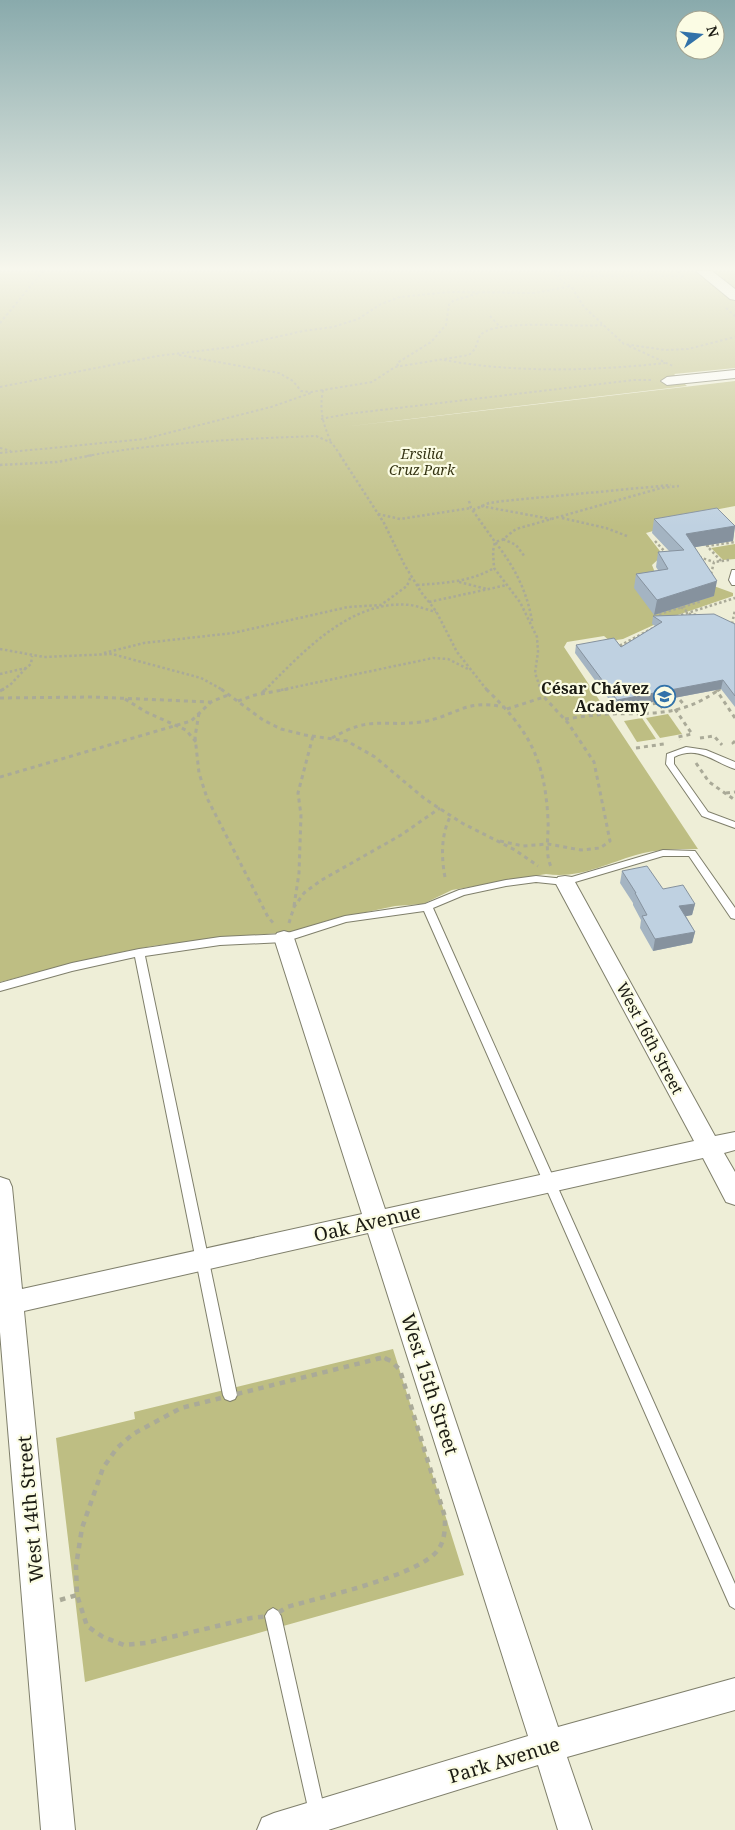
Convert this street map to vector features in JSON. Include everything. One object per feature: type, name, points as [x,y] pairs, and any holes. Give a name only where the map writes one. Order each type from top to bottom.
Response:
[{"type":"street","points":[[667,381],[735,373]]},
{"type":"street","name":"West 16th Street","points":[[565,882],[735,1195]]},
{"type":"street","name":"West 15th Street","points":[[284,938],[575,1830]]},
{"type":"street","name":"Oak Avenue","points":[[5,1304],[735,1142]]},
{"type":"street","name":"West 14th Street","points":[[0,1187],[5,1304],[58,1830]]},
{"type":"street","name":"Park Avenue","points":[[274,1830],[320,1823],[548,1746],[735,1694]]},
{"type":"lane","points":[[735,572],[733,580],[735,583]]},
{"type":"lane","points":[[735,766],[707,751],[684,751],[670,756],[670,764],[705,814],[735,825]]},
{"type":"lane","points":[[0,987],[72,966],[139,953],[220,941],[284,938],[345,919],[427,907],[462,892],[506,882],[536,879],[565,882],[662,853],[692,853],[735,916]]},
{"type":"lane","points":[[427,907],[735,1601]]},
{"type":"lane","points":[[139,953],[230,1395]]},
{"type":"lane","points":[[273,1616],[320,1823]]},
{"type":"path","points":[[0,387],[153,356]]},
{"type":"path","points":[[185,356],[279,373],[293,381],[301,390],[312,392]]},
{"type":"path","points":[[398,366],[397,363],[408,356]]},
{"type":"path","points":[[0,453],[144,439],[271,407],[312,392],[372,382],[398,366],[459,356]]},
{"type":"path","points":[[651,356],[680,369]]},
{"type":"path","points":[[441,359],[473,365],[521,369],[621,367],[665,363]]},
{"type":"path","points":[[321,419],[350,412],[388,410],[579,386],[634,380],[667,381]]},
{"type":"path","points":[[323,390],[319,411],[332,443],[378,514],[411,576],[437,613],[458,652],[483,686],[506,708],[528,738],[542,771],[548,820],[547,859],[553,872],[546,870]]},
{"type":"path","points":[[0,465],[57,462],[115,451],[202,441],[316,436],[332,443]]},
{"type":"path","points":[[0,448],[14,452]]},
{"type":"path","points":[[378,514],[400,519],[472,509],[496,502],[656,485],[679,486],[661,488],[561,518],[516,529],[504,539],[495,542]]},
{"type":"path","points":[[469,501],[472,509],[511,564],[523,586],[530,606],[533,627]]},
{"type":"path","points":[[480,506],[555,519]]},
{"type":"path","points":[[561,518],[606,528],[627,536]]},
{"type":"path","points":[[504,539],[516,545],[525,557]]},
{"type":"path","points":[[655,541],[666,553],[672,552]]},
{"type":"path","points":[[494,840],[524,846],[548,844],[581,850],[600,848],[610,841],[594,762],[565,719],[544,697],[535,673],[538,652],[537,637],[520,602],[494,568],[493,551],[495,542]]},
{"type":"path","points":[[721,561],[707,546],[735,542]]},
{"type":"path","points":[[696,556],[714,562]]},
{"type":"path","points":[[417,585],[458,582],[482,575],[494,568]]},
{"type":"path","points":[[261,694],[335,626],[381,605],[382,602],[407,586],[411,576]]},
{"type":"path","points":[[458,582],[489,589]]},
{"type":"path","points":[[429,602],[507,586]]},
{"type":"path","points":[[675,617],[735,598]]},
{"type":"path","points":[[659,614],[702,601]]},
{"type":"path","points":[[0,649],[32,656],[63,658],[102,654],[144,642],[240,632],[348,607],[373,604],[422,607],[437,613]]},
{"type":"path","points":[[681,607],[688,613],[698,615]]},
{"type":"path","points":[[724,620],[733,626],[735,610]]},
{"type":"path","points":[[619,646],[659,625]]},
{"type":"path","points":[[615,644],[628,650]]},
{"type":"path","points":[[102,654],[125,657],[201,678],[217,686],[263,720],[281,729],[347,741],[375,757],[425,798],[451,816],[515,850],[541,870]]},
{"type":"path","points":[[0,691],[10,687],[15,678],[31,664],[32,656]]},
{"type":"path","points":[[238,701],[261,694],[340,679],[433,658],[448,660],[471,671]]},
{"type":"path","points":[[0,674],[26,668]]},
{"type":"path","points":[[565,719],[611,714],[637,715],[675,710],[705,701],[729,683]]},
{"type":"path","points":[[710,687],[718,691],[735,718]]},
{"type":"path","points":[[0,777],[191,721],[211,702],[228,695]]},
{"type":"path","points":[[332,738],[347,728],[373,721],[422,722],[477,702],[492,703],[506,708],[544,697]]},
{"type":"path","points":[[0,698],[174,699],[211,702]]},
{"type":"path","points":[[125,699],[146,712],[186,730],[196,742]]},
{"type":"path","points":[[680,700],[686,707]]},
{"type":"path","points":[[637,706],[658,703],[665,711]]},
{"type":"path","points":[[633,710],[637,715]]},
{"type":"path","points":[[675,710],[692,734],[678,736],[682,742]]},
{"type":"path","points":[[199,713],[196,742],[199,773],[207,798],[268,917],[284,938]]},
{"type":"path","points":[[284,938],[294,907],[299,873],[301,815],[298,793],[313,736]]},
{"type":"path","points":[[735,741],[733,743],[735,747]]},
{"type":"path","points":[[724,793],[735,792]]},
{"type":"path","points":[[294,907],[304,893],[320,881],[401,835],[440,808]]},
{"type":"path","points":[[445,877],[442,865],[446,823],[451,816]]},
{"type":"path","points":[[382,1357],[391,1361],[400,1370],[445,1517],[444,1538],[436,1553],[420,1567],[287,1607],[273,1616],[251,1618],[146,1642],[124,1644],[103,1637],[88,1626],[77,1595],[76,1566],[82,1528],[103,1468],[117,1448],[133,1434],[181,1408],[230,1395],[382,1357]]},
{"type":"green space","name":"Ersilia Cruz Park","points":[[0,356],[735,356],[735,368],[674,374],[687,386],[343,427],[735,381],[735,506],[678,517],[681,523],[646,533],[663,555],[652,565],[660,585],[711,585],[733,593],[733,596],[669,618],[623,639],[610,641],[604,636],[567,642],[564,647],[698,849],[674,849],[651,852],[581,873],[546,874],[452,890],[423,904],[395,906],[329,920],[292,932],[152,946],[102,956],[0,982]]},
{"type":"green space","points":[[735,544],[735,559],[723,560],[711,548]]},
{"type":"green space","points":[[668,714],[682,734],[660,738],[646,718]]},
{"type":"green space","points":[[642,718],[656,739],[637,742],[624,721]]},
{"type":"green space","points":[[393,1349],[464,1575],[85,1682],[56,1438],[135,1419],[134,1412]]},
{"type":"building","points":[[717,508],[735,526],[686,534],[717,581],[657,600],[636,574],[668,569],[658,552],[684,550],[654,519]]},
{"type":"building","points":[[714,614],[735,624],[735,696],[723,680],[617,700],[576,645],[614,638],[621,647],[662,622],[653,616]]},
{"type":"building","points":[[647,866],[663,889],[683,885],[695,904],[679,906],[695,932],[655,939],[642,916],[647,915],[622,871]]},
{"type":"place","name":"César Chávez Academy","points":[[665,697]]}]
